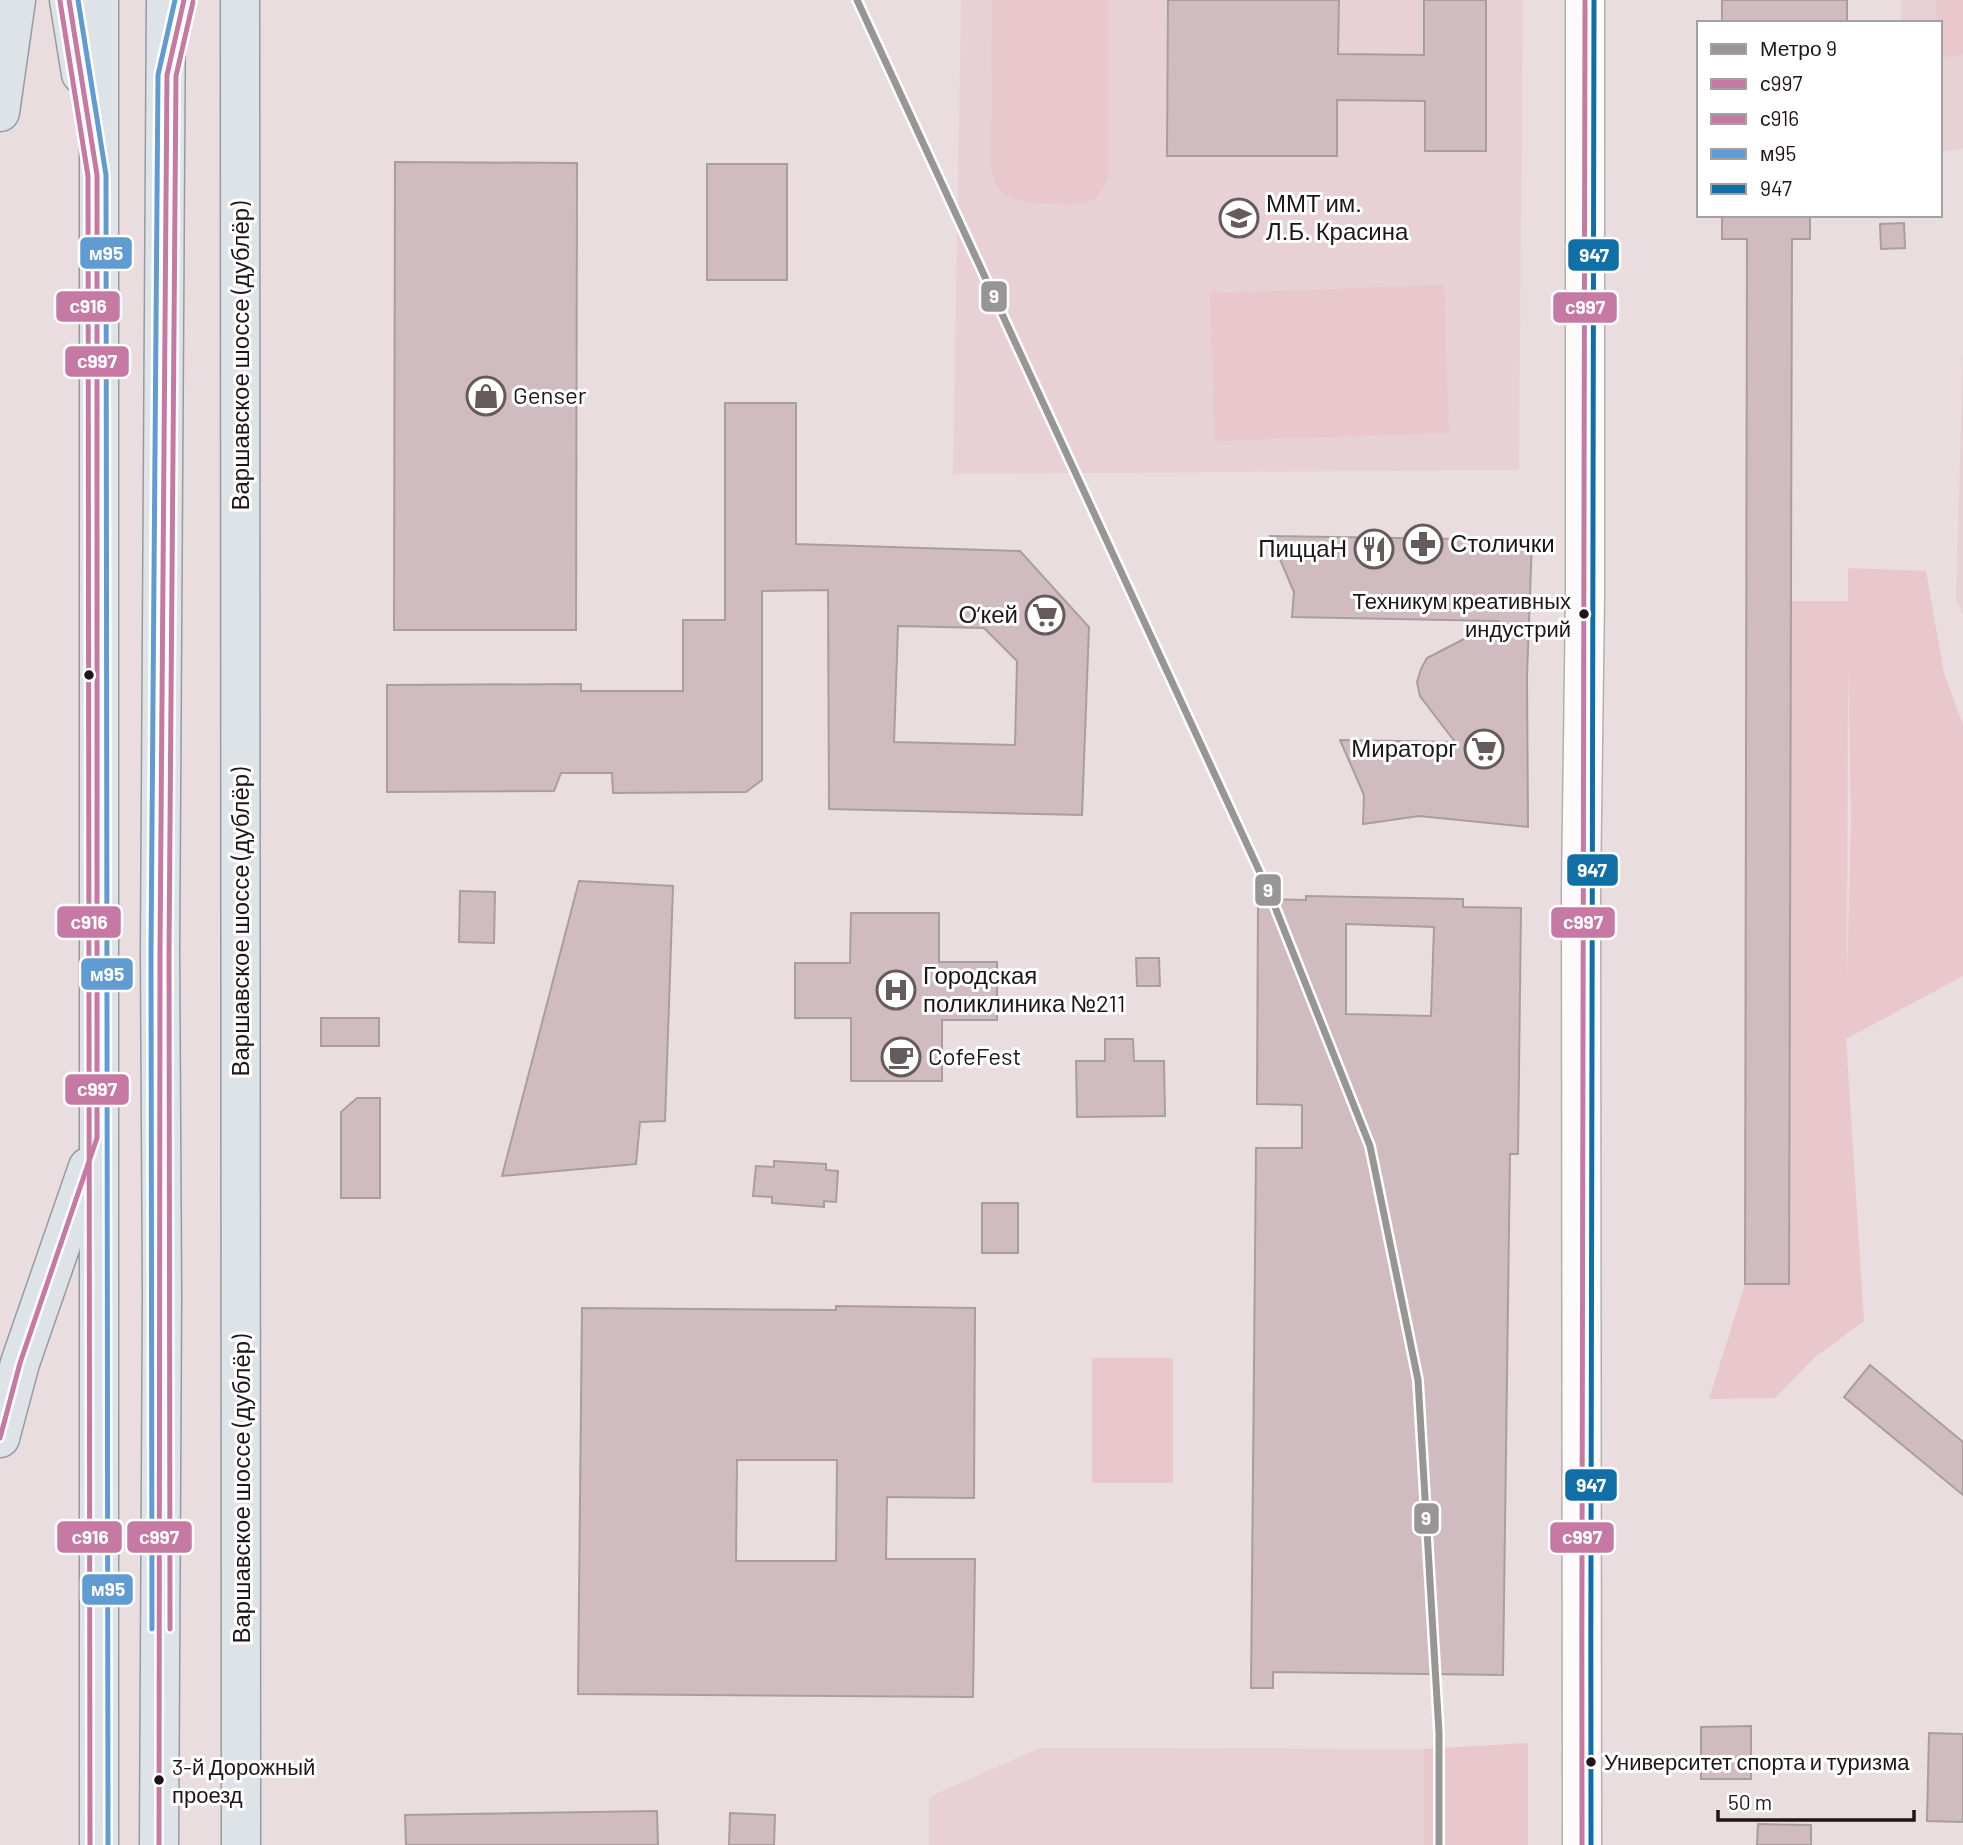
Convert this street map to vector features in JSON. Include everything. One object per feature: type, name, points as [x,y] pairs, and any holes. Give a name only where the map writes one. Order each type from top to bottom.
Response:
[{"type":"main road","points":[[0,112],[16,0]]},
{"type":"main road","points":[[69,0],[97,175]]},
{"type":"main road","points":[[99,0],[99,1845]]},
{"type":"main road","points":[[159,1845],[162,1296],[160,951],[166,0]]},
{"type":"main road","points":[[167,75],[184,0]]},
{"type":"main road","name":"Варшавское шоссе (дублёр)","points":[[240,0],[242,1845]]},
{"type":"main road","points":[[0,1438],[20,1363],[97,1138]]},
{"type":"street","points":[[1582,1845],[1581,889],[1585,597],[1585,0]]},
{"type":"shaded area","name":"ММТ им. Л.Б. Красина","points":[[961,0],[1523,0],[1519,470],[953,474]]},
{"type":"shaded area","points":[[992,0],[1108,0],[1108,175],[1102,190],[1090,201],[1071,205],[1020,201],[1004,194],[993,178]]},
{"type":"shaded area","points":[[1901,0],[1963,0],[1963,149],[1942,152],[1942,21],[1901,21]]},
{"type":"shaded area","points":[[1935,0],[1963,0],[1963,55],[1942,57],[1942,21],[1938,21]]},
{"type":"shaded area","points":[[1444,285],[1449,433],[1215,441],[1210,293]]},
{"type":"shaded area","points":[[1963,352],[1963,615],[1956,598]]},
{"type":"shaded area","points":[[1848,568],[1926,571],[1944,673],[1963,725],[1963,976],[1846,1039],[1864,1321],[1815,1357],[1775,1398],[1709,1399],[1745,1284],[1789,1284],[1790,601],[1848,601]],"holes":[[[1848,658],[1851,819],[1847,982]]]},
{"type":"shaded area","points":[[1092,1358],[1173,1358],[1173,1483],[1092,1483]]},
{"type":"shaded area","points":[[1528,1743],[1528,1845],[1424,1845],[1424,1749]]},
{"type":"shaded area","points":[[1040,1748],[1424,1749],[1424,1845],[929,1845],[929,1797]]},
{"type":"building","points":[[1168,0],[1339,0],[1338,54],[1424,55],[1424,0],[1486,0],[1486,151],[1425,151],[1425,101],[1337,100],[1337,156],[1167,156]]},
{"type":"building","points":[[1722,0],[1847,0],[1847,21],[1722,21]]},
{"type":"building","name":"Genser","points":[[395,162],[577,163],[576,630],[394,630]]},
{"type":"building","points":[[707,164],[787,164],[787,280],[707,280]]},
{"type":"building","points":[[1722,217],[1810,217],[1810,239],[1792,239],[1789,1284],[1745,1284],[1747,239],[1722,239]]},
{"type":"building","points":[[1904,223],[1905,248],[1881,249],[1880,224]]},
{"type":"building","points":[[725,403],[796,403],[796,544],[1020,551],[1089,627],[1082,815],[829,809],[828,590],[762,591],[762,780],[746,792],[613,793],[612,773],[561,773],[554,791],[387,792],[387,685],[581,684],[581,691],[683,691],[683,620],[725,620]],"holes":[[[898,626],[984,628],[1017,661],[1015,745],[894,742]]]},
{"type":"building","points":[[1270,536],[1532,540],[1527,676],[1528,827],[1419,816],[1363,824],[1364,795],[1340,740],[1455,742],[1420,696],[1417,682],[1421,669],[1427,658],[1499,621],[1292,617],[1294,592]]},
{"type":"building","points":[[579,881],[673,886],[665,1121],[640,1122],[636,1164],[502,1176]]},
{"type":"building","points":[[460,891],[495,892],[494,943],[459,942]]},
{"type":"building","points":[[1306,896],[1463,899],[1463,907],[1521,908],[1518,1154],[1510,1154],[1503,1675],[1273,1672],[1273,1688],[1251,1688],[1256,1148],[1302,1148],[1302,1105],[1257,1104],[1258,899],[1306,900]],"holes":[[[1346,924],[1434,927],[1431,1016],[1346,1014]]]},
{"type":"building","name":"Городская поликлиника №211","points":[[851,913],[939,913],[939,962],[997,962],[997,1020],[942,1020],[942,1081],[851,1081],[851,1018],[795,1018],[795,963],[850,963]]},
{"type":"building","points":[[1136,958],[1159,958],[1160,986],[1137,986]]},
{"type":"building","points":[[321,1018],[379,1018],[379,1046],[321,1046]]},
{"type":"building","points":[[1105,1039],[1133,1039],[1134,1061],[1164,1061],[1165,1116],[1077,1117],[1076,1061],[1105,1061]]},
{"type":"building","points":[[357,1098],[380,1098],[380,1198],[341,1198],[341,1112]]},
{"type":"building","points":[[774,1161],[826,1164],[826,1170],[838,1171],[836,1202],[824,1201],[824,1207],[772,1203],[772,1197],[753,1196],[756,1166],[774,1167]]},
{"type":"building","points":[[982,1203],[1018,1203],[1018,1253],[982,1253]]},
{"type":"building","points":[[836,1306],[975,1308],[974,1498],[887,1497],[886,1559],[975,1559],[973,1697],[578,1694],[582,1308],[836,1310]],"holes":[[[737,1460],[837,1460],[836,1561],[736,1561]]]},
{"type":"building","points":[[1870,1365],[1963,1442],[1963,1495],[1844,1397]]},
{"type":"building","points":[[1751,1726],[1751,1779],[1701,1779],[1701,1727]]},
{"type":"building","points":[[1929,1733],[1963,1734],[1963,1822],[1927,1821]]},
{"type":"building","points":[[657,1811],[658,1845],[406,1845],[405,1815]]},
{"type":"building","points":[[730,1813],[775,1815],[774,1845],[729,1845]]},
{"type":"building","points":[[1758,1824],[1811,1825],[1811,1845],[1757,1845]]},
{"type":"metro line","name":"9","points":[[857,0],[1269,892],[1370,1146],[1418,1380],[1439,1733],[1439,1845]]},
{"type":"transit line","name":"с997","points":[[0,1438],[20,1363],[97,1138],[97,175],[69,0]]},
{"type":"transit line","name":"м95","points":[[78,0],[106,175],[108,1845]]},
{"type":"transit line","name":"м95","points":[[152,1629],[151,951],[158,75],[175,0]]},
{"type":"transit line","name":"с997","points":[[159,1845],[160,951],[167,75],[184,0]]},
{"type":"transit line","name":"с997","points":[[1582,1845],[1585,0]]},
{"type":"transit line","name":"947","points":[[1591,1845],[1594,0]]},
{"type":"transit line","name":"с916","points":[[60,1],[88,176],[90,1845]]},
{"type":"transit line","name":"с916","points":[[170,1629],[169,951],[176,76],[193,2]]},
{"type":"place","name":"ММТ им. Л.Б. Красина","points":[[1239,218]]},
{"type":"place","name":"Genser","points":[[486,396]]},
{"type":"place","name":"Столички","points":[[1423,544]]},
{"type":"place","name":"ПиццаН","points":[[1374,549]]},
{"type":"place","name":"Техникум креативных индустрий","points":[[1584,614]]},
{"type":"place","name":"О’кей","points":[[1045,615]]},
{"type":"place","name":"Мираторг","points":[[1484,749]]},
{"type":"place","name":"Городская поликлиника №211","points":[[896,990]]},
{"type":"place","name":"CofeFest","points":[[901,1057]]},
{"type":"place","name":"Университет спорта и туризма","points":[[1591,1762]]},
{"type":"place","name":"3-й Дорожный проезд","points":[[159,1780]]}]
